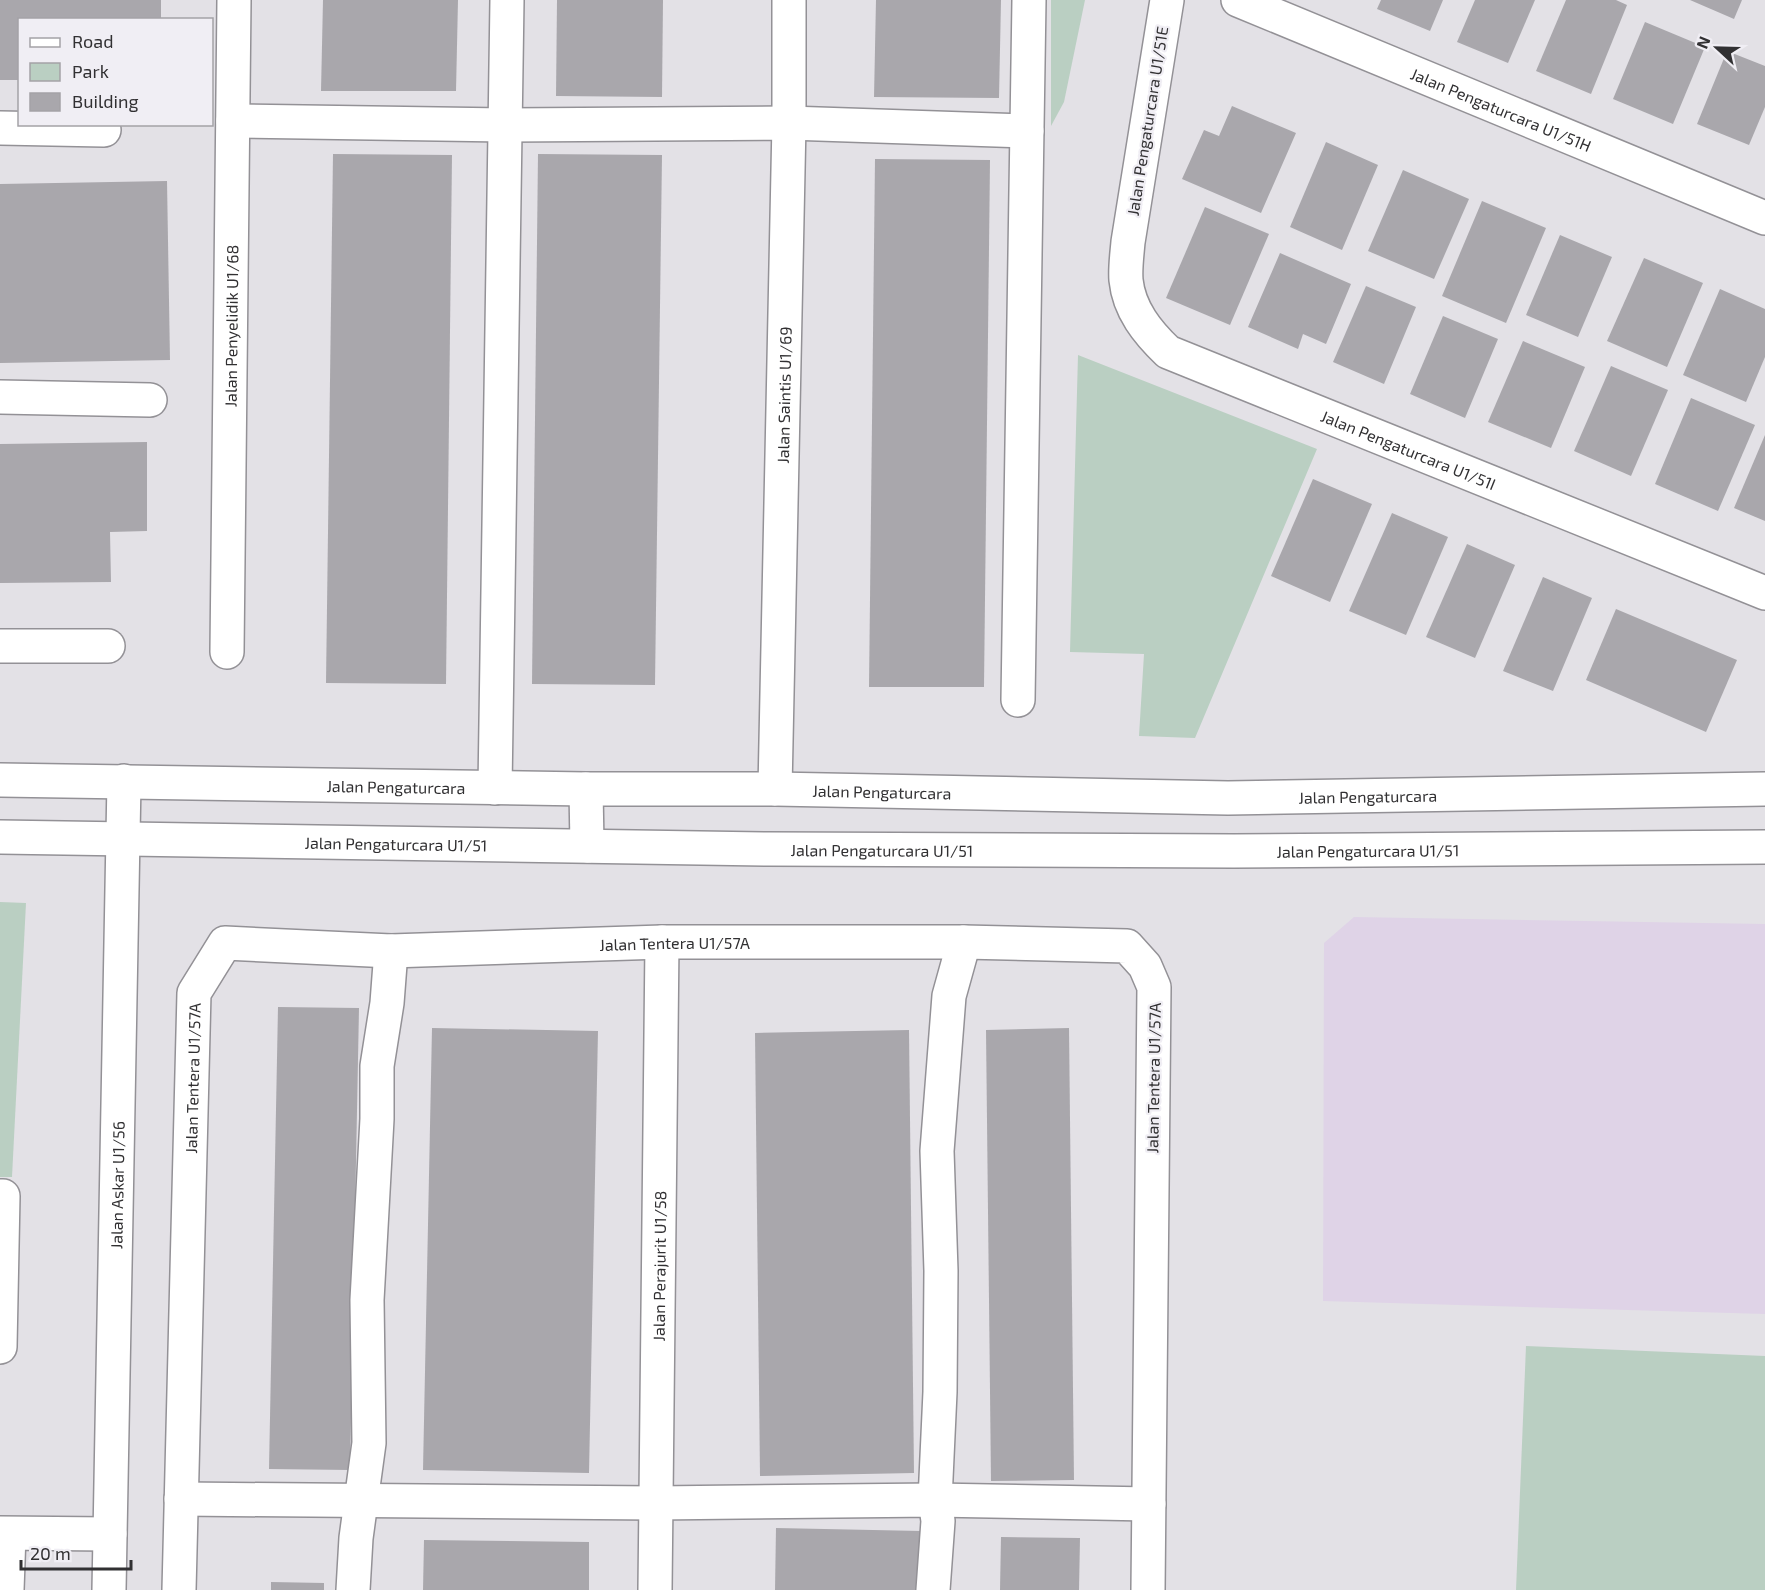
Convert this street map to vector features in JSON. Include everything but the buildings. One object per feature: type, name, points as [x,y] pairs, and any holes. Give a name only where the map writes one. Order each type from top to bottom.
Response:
[{"type":"street","name":"Jalan Penyelidik U1/68","points":[[227,652],[234,0]]},
{"type":"street","points":[[495,788],[507,0]]},
{"type":"street","name":"Jalan Saintis U1/69","points":[[775,789],[789,123],[789,0]]},
{"type":"street","points":[[1018,700],[1029,0]]},
{"type":"street","name":"Jalan Pengaturcara U1/51E","points":[[1128,242],[1167,0]]},
{"type":"street","name":"Jalan Pengaturcara U1/51H","points":[[1239,0],[1765,218]]},
{"type":"street","points":[[233,121],[505,125],[789,123],[1027,130]]},
{"type":"street","points":[[0,128],[104,130]]},
{"type":"street","name":"Jalan Pengaturcara U1/51I","points":[[1128,242],[1126,281],[1133,307],[1148,333],[1168,352],[1765,593]]},
{"type":"street","points":[[0,397],[150,400]]},
{"type":"street","points":[[0,646],[108,646]]},
{"type":"street","name":"Jalan Pengaturcara","points":[[0,780],[495,788],[775,789],[1228,798],[1765,789]]},
{"type":"street","name":"Jalan Askar U1/56","points":[[109,1590],[124,781]]},
{"type":"street","points":[[586,789],[587,846]]},
{"type":"street","name":"Jalan Pengaturcara U1/51","points":[[0,837],[587,846],[1199,851],[1765,847]]},
{"type":"street","name":"Jalan Tentera U1/57A","points":[[179,1590],[194,993],[225,943],[391,951],[662,942],[964,942],[1127,946],[1145,966],[1154,987],[1148,1590]]},
{"type":"street","name":"Jalan Perajurit U1/58","points":[[655,1590],[662,942]]},
{"type":"street","points":[[933,1590],[938,1521],[935,1500],[940,1392],[941,1271],[937,1151],[949,996],[964,942]]},
{"type":"street","points":[[353,1590],[356,1538],[369,1443],[367,1300],[377,1119],[377,1066],[387,1003],[391,951]]},
{"type":"street","points":[[0,1196],[3,1196],[0,1347]]},
{"type":"street","points":[[181,1499],[656,1503],[935,1500],[1149,1504]]},
{"type":"street","points":[[7,1590],[5,1534],[110,1534]]},
{"type":"shaded area","points":[[1354,917],[1765,924],[1765,1314],[1323,1301],[1324,943]]},
{"type":"green space","points":[[1051,0],[1085,0],[1064,102],[1051,126]]},
{"type":"green space","points":[[1078,355],[1317,449],[1195,738],[1139,736],[1144,654],[1070,652]]},
{"type":"green space","points":[[0,902],[26,903],[12,1177],[0,1177]]},
{"type":"green space","points":[[1526,1346],[1765,1356],[1765,1590],[1516,1590]]}]
